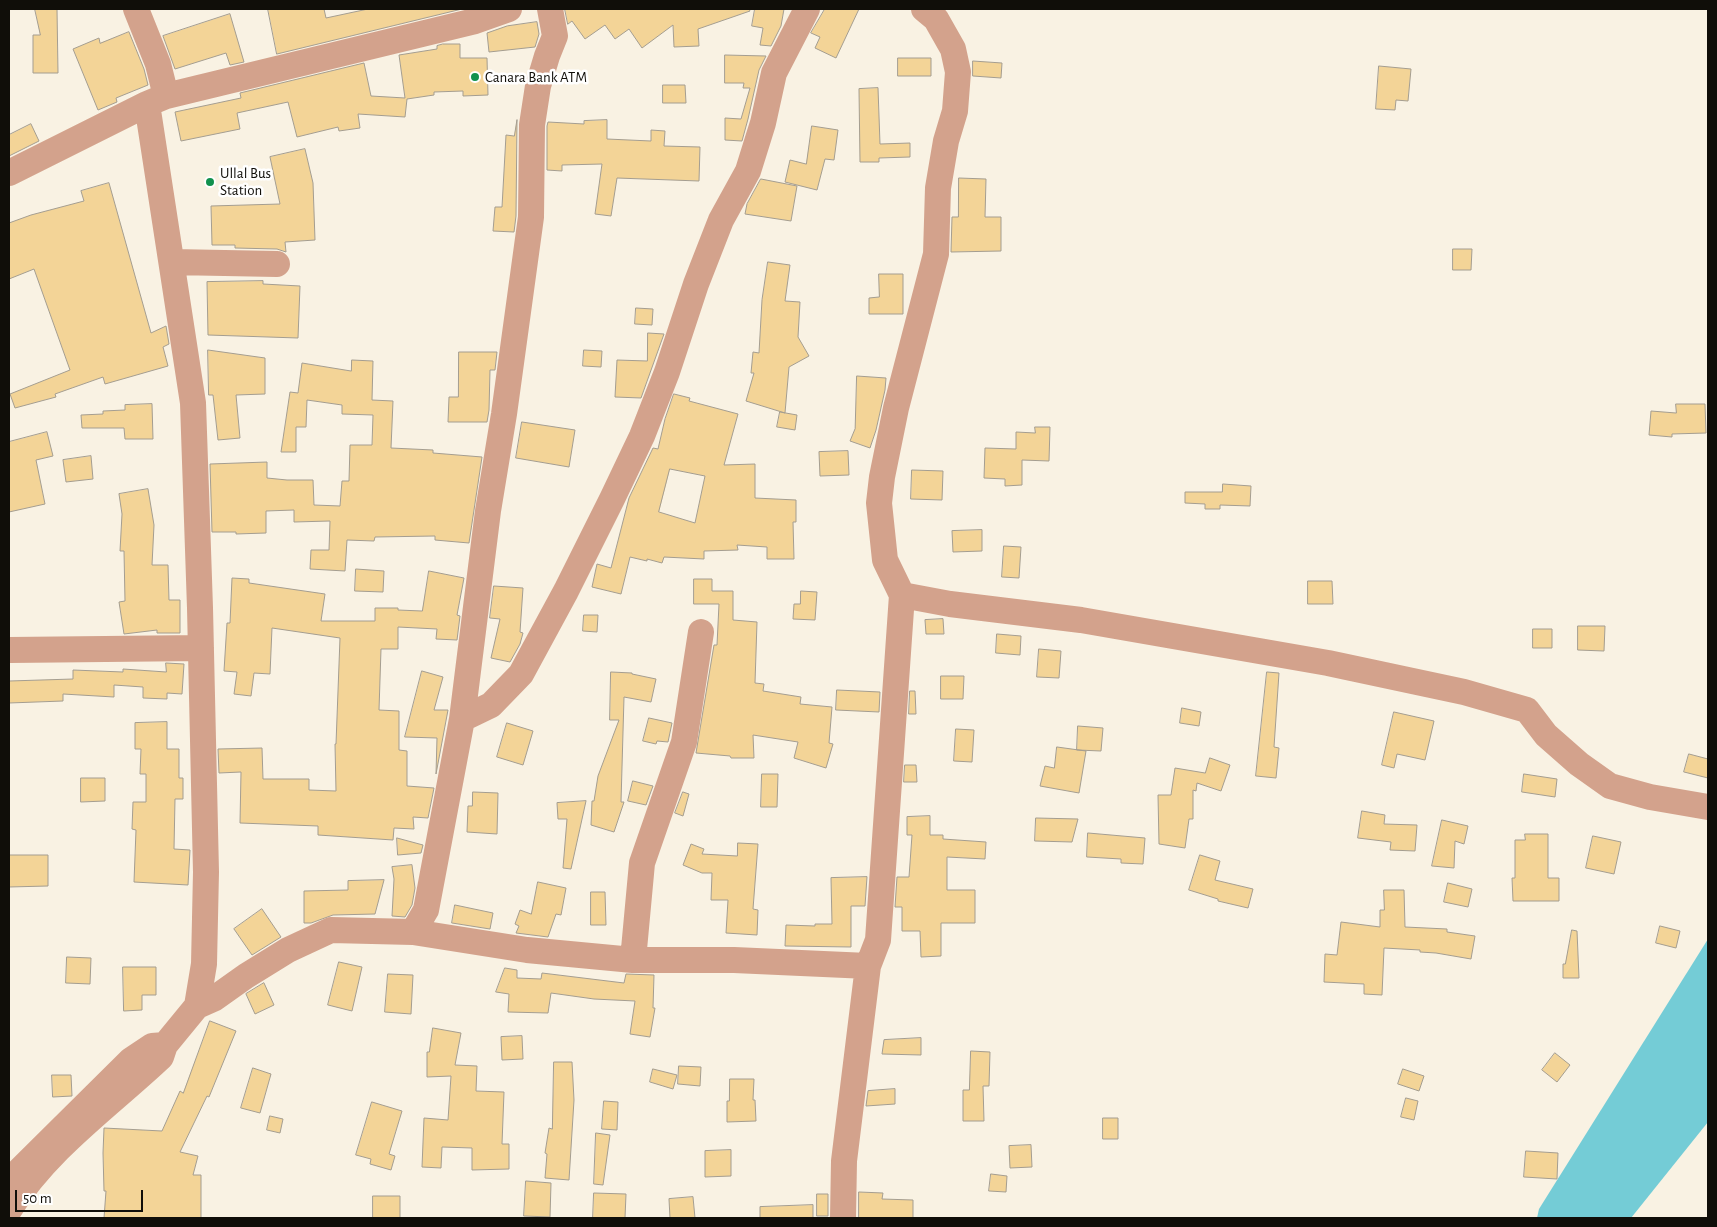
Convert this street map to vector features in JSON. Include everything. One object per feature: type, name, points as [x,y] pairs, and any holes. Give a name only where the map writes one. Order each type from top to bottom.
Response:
[{"type":"street","points":[[136,9],[158,64],[157,100],[172,262],[193,403],[206,872],[204,964],[197,1006]]},
{"type":"street","points":[[9,173],[157,100],[475,21],[509,9]]},
{"type":"street","points":[[413,932],[426,910],[462,719],[488,511],[531,217],[532,125],[538,86],[547,56],[556,36],[550,9]]},
{"type":"street","points":[[462,719],[491,705],[520,674],[566,591],[612,499],[642,436],[721,220],[748,172],[763,123],[774,73],[807,9]]},
{"type":"street","points":[[843,1218],[844,1161],[868,966],[878,940],[902,595],[886,560],[879,503],[882,477],[896,408],[936,254],[938,188],[946,141],[955,111],[958,72],[953,49],[936,19],[924,9]]},
{"type":"street","points":[[172,262],[277,264]]},
{"type":"street","points":[[902,595],[950,604],[1081,620],[1328,663],[1464,692],[1527,710],[1546,735],[1579,764],[1610,786],[1650,797],[1707,805]]},
{"type":"street","points":[[633,960],[642,862],[684,742],[701,632]]},
{"type":"street","points":[[9,650],[201,648]]},
{"type":"street","points":[[9,1210],[52,1156],[82,1126],[161,1057],[165,1045],[197,1006],[215,998],[288,950],[331,930],[413,932],[527,950],[633,960],[734,960],[868,966]]},
{"type":"street","points":[[9,1181],[131,1060],[152,1046],[165,1045]]},
{"type":"water","points":[[1708,939],[1708,1122],[1631,1218],[1537,1218],[1539,1209]]},
{"type":"building","points":[[35,9],[57,9],[58,73],[33,73],[33,35],[40,35]]},
{"type":"building","points":[[268,9],[324,9],[326,18],[368,9],[462,9],[277,54]]},
{"type":"building","points":[[565,9],[749,9],[750,11],[698,29],[699,46],[674,47],[673,25],[642,48],[629,29],[615,39],[605,25],[585,39],[572,21],[568,24]]},
{"type":"building","points":[[755,9],[784,9],[781,26],[771,46],[760,45],[763,28],[752,26]]},
{"type":"building","points":[[825,9],[859,9],[836,58],[815,48],[820,37],[811,33]]},
{"type":"building","points":[[230,14],[244,62],[230,65],[226,53],[175,69],[163,36]]},
{"type":"building","points":[[537,22],[539,34],[535,47],[489,52],[487,33],[507,26]]},
{"type":"building","points":[[129,32],[144,69],[148,85],[116,98],[117,102],[98,110],[73,49],[99,38],[100,43]]},
{"type":"building","points":[[460,44],[460,58],[487,58],[488,95],[463,96],[463,91],[434,92],[434,95],[407,99],[405,117],[358,114],[360,128],[339,131],[338,127],[297,137],[288,102],[237,113],[240,129],[181,141],[175,112],[241,98],[240,93],[364,63],[371,96],[405,98],[399,55],[437,49],[437,46]]},
{"type":"building","points":[[725,55],[766,56],[759,70],[742,141],[725,140],[725,118],[741,119],[750,88],[743,88],[744,83],[725,83]]},
{"type":"building","points":[[898,58],[931,58],[931,76],[898,76]]},
{"type":"building","points":[[973,61],[1002,63],[1001,78],[973,76]]},
{"type":"building","points":[[1379,66],[1411,69],[1408,101],[1396,100],[1395,110],[1376,109]]},
{"type":"building","points":[[663,85],[685,85],[686,103],[663,103]]},
{"type":"building","points":[[878,88],[880,144],[910,143],[910,157],[879,158],[879,162],[860,162],[859,89]]},
{"type":"building","points":[[517,120],[516,216],[514,232],[493,231],[495,207],[502,207],[506,135],[514,136]]},
{"type":"building","points":[[607,120],[607,139],[651,141],[651,130],[665,131],[664,146],[700,147],[699,181],[617,178],[611,216],[595,214],[602,164],[562,165],[562,171],[547,170],[547,126],[548,122],[584,124],[584,121]]},
{"type":"building","points":[[31,124],[39,141],[9,156],[9,135]]},
{"type":"building","points":[[812,126],[838,130],[834,160],[825,159],[817,190],[785,182],[790,160],[806,164]]},
{"type":"building","points":[[305,149],[313,183],[315,240],[285,242],[286,252],[277,249],[235,248],[235,245],[212,245],[211,206],[280,204],[270,157]]},
{"type":"building","points":[[959,178],[986,179],[985,217],[1001,217],[1001,251],[951,252],[952,217],[958,217]]},
{"type":"building","points":[[761,179],[797,186],[791,221],[745,214],[747,204]]},
{"type":"building","points":[[109,183],[151,333],[166,326],[169,344],[163,347],[168,366],[105,384],[103,377],[55,394],[56,397],[15,408],[10,394],[70,370],[34,269],[9,279],[9,223],[84,201],[81,191]]},
{"type":"building","points":[[1453,249],[1472,249],[1471,270],[1453,270]]},
{"type":"building","points":[[768,262],[790,265],[785,301],[800,302],[798,337],[809,356],[789,367],[785,413],[746,401],[754,373],[751,373],[753,352],[759,353],[762,300]]},
{"type":"building","points":[[879,274],[903,274],[903,314],[869,314],[869,298],[879,297]]},
{"type":"building","points":[[263,281],[263,284],[300,286],[298,338],[208,335],[207,282]]},
{"type":"building","points":[[636,308],[653,309],[652,325],[635,324]]},
{"type":"building","points":[[648,333],[664,334],[641,398],[615,397],[617,360],[647,361]]},
{"type":"building","points":[[208,350],[265,358],[265,394],[236,395],[240,438],[218,440],[213,395],[209,395]]},
{"type":"building","points":[[584,350],[602,351],[601,367],[583,366]]},
{"type":"building","points":[[459,352],[497,352],[495,370],[490,370],[487,422],[448,422],[449,397],[458,397]]},
{"type":"building","points":[[352,360],[373,361],[372,400],[393,401],[391,448],[433,450],[433,453],[482,457],[469,543],[435,540],[435,536],[375,537],[374,541],[347,540],[345,571],[310,569],[311,550],[329,550],[330,521],[294,522],[294,510],[266,511],[266,533],[236,534],[236,532],[212,532],[210,464],[267,462],[267,478],[313,480],[314,505],[340,506],[342,481],[349,481],[350,445],[372,445],[373,415],[342,414],[342,405],[307,400],[306,427],[296,427],[296,452],[281,452],[290,392],[298,393],[302,363],[351,371]]},
{"type":"building","points":[[857,376],[886,378],[876,430],[870,448],[850,441],[855,429]]},
{"type":"building","points":[[674,394],[690,398],[689,401],[738,414],[724,465],[755,464],[755,498],[796,500],[796,522],[793,522],[794,559],[767,559],[767,547],[737,545],[738,550],[704,551],[704,559],[664,557],[662,563],[630,557],[621,594],[592,587],[597,564],[611,568],[629,498],[653,448],[658,449],[665,419]],"holes":[[[670,469],[705,476],[695,523],[659,512]]]},
{"type":"building","points":[[152,404],[153,439],[125,439],[124,428],[82,428],[81,415],[125,410],[125,405]]},
{"type":"building","points":[[1676,404],[1705,404],[1706,433],[1672,434],[1672,437],[1649,435],[1651,411],[1676,413]]},
{"type":"building","points":[[780,412],[797,415],[795,430],[777,427]]},
{"type":"building","points":[[522,422],[575,430],[569,467],[516,458]]},
{"type":"building","points":[[1035,427],[1050,427],[1049,461],[1022,460],[1022,485],[1005,486],[1005,479],[984,478],[985,448],[1016,449],[1016,432],[1035,433]]},
{"type":"building","points":[[47,432],[53,456],[36,460],[45,504],[9,512],[9,442]]},
{"type":"building","points":[[848,451],[849,475],[820,476],[819,452]]},
{"type":"building","points":[[91,456],[93,479],[66,482],[63,460]]},
{"type":"building","points":[[912,470],[943,471],[942,500],[911,499]]},
{"type":"building","points":[[1223,484],[1251,486],[1250,506],[1220,505],[1220,509],[1205,509],[1205,504],[1185,503],[1185,492],[1222,492]]},
{"type":"building","points":[[148,489],[154,525],[152,565],[168,565],[169,600],[180,600],[180,633],[157,633],[157,630],[124,634],[119,602],[125,601],[124,551],[120,551],[122,514],[119,494]]},
{"type":"building","points":[[982,530],[982,551],[953,552],[952,531]]},
{"type":"building","points":[[1004,546],[1021,547],[1019,578],[1002,577]]},
{"type":"building","points":[[356,569],[384,571],[383,592],[355,591]]},
{"type":"building","points":[[429,571],[464,578],[457,615],[460,616],[457,640],[436,639],[437,629],[398,627],[398,649],[381,649],[379,710],[399,711],[399,750],[407,751],[407,786],[434,788],[428,818],[413,817],[414,829],[394,828],[393,840],[318,835],[318,826],[240,823],[241,772],[219,773],[218,749],[262,748],[263,779],[309,779],[309,790],[336,791],[335,744],[340,638],[272,628],[270,674],[254,673],[251,696],[234,694],[237,672],[224,671],[227,623],[230,623],[232,578],[249,579],[249,583],[325,594],[321,621],[375,621],[375,608],[422,611]]},
{"type":"building","points":[[694,579],[712,579],[712,591],[733,591],[733,620],[757,622],[755,683],[764,684],[763,691],[801,697],[800,704],[832,707],[829,743],[833,744],[826,768],[794,758],[798,742],[753,735],[754,758],[731,758],[730,756],[696,753],[714,645],[717,645],[719,604],[694,604]]},
{"type":"building","points":[[1308,581],[1332,581],[1333,604],[1308,604]]},
{"type":"building","points":[[494,586],[523,588],[520,632],[523,633],[520,644],[510,662],[491,658],[500,619],[490,618]]},
{"type":"building","points":[[801,591],[817,592],[815,620],[793,619],[794,604],[800,604]]},
{"type":"building","points":[[584,615],[598,615],[597,632],[583,631]]},
{"type":"building","points":[[943,619],[944,634],[926,634],[925,620]]},
{"type":"building","points":[[1578,626],[1605,626],[1604,651],[1578,650]]},
{"type":"building","points":[[1533,629],[1552,629],[1552,648],[1533,648]]},
{"type":"building","points":[[997,634],[1021,636],[1020,655],[996,653]]},
{"type":"building","points":[[1039,649],[1061,651],[1059,678],[1037,677]]},
{"type":"building","points":[[166,663],[184,664],[182,694],[167,693],[167,699],[143,698],[143,687],[114,685],[114,697],[63,694],[63,701],[9,703],[9,681],[73,679],[73,670],[123,672],[123,669],[166,672]]},
{"type":"building","points":[[422,671],[443,677],[434,710],[448,710],[436,774],[437,738],[405,737]]},
{"type":"building","points":[[611,672],[632,673],[656,679],[651,702],[624,697],[621,802],[624,802],[614,832],[591,825],[592,801],[594,801],[598,776],[619,720],[610,720]]},
{"type":"building","points":[[1267,672],[1279,673],[1274,747],[1279,748],[1276,778],[1256,776]]},
{"type":"building","points":[[941,676],[964,676],[963,699],[941,699]]},
{"type":"building","points":[[837,690],[880,692],[879,712],[836,710]]},
{"type":"building","points":[[910,691],[915,691],[916,714],[909,714]]},
{"type":"building","points":[[1182,708],[1201,712],[1199,726],[1180,723]]},
{"type":"building","points":[[1394,712],[1434,721],[1425,760],[1397,754],[1394,768],[1382,765]]},
{"type":"building","points":[[649,718],[672,723],[668,742],[657,741],[656,744],[643,741]]},
{"type":"building","points":[[167,722],[167,749],[179,749],[179,778],[183,778],[183,799],[175,799],[174,849],[190,850],[188,885],[134,882],[136,830],[132,829],[133,802],[146,802],[146,774],[140,774],[141,749],[135,749],[135,723]]},
{"type":"building","points":[[507,723],[533,731],[523,765],[497,757]]},
{"type":"building","points":[[1078,726],[1103,728],[1101,751],[1077,750]]},
{"type":"building","points":[[956,729],[974,730],[972,762],[954,761]]},
{"type":"building","points":[[1057,747],[1086,751],[1079,793],[1040,786],[1045,766],[1054,768]]},
{"type":"building","points":[[1689,754],[1708,759],[1708,778],[1684,772]]},
{"type":"building","points":[[1210,758],[1230,765],[1221,791],[1197,783],[1196,791],[1193,790],[1193,819],[1189,819],[1185,848],[1159,844],[1158,795],[1171,795],[1175,768],[1205,773]]},
{"type":"building","points":[[905,765],[916,765],[917,782],[904,782]]},
{"type":"building","points":[[762,774],[778,774],[777,807],[761,807]]},
{"type":"building","points":[[1524,774],[1557,779],[1555,797],[1522,792]]},
{"type":"building","points":[[81,778],[105,778],[105,801],[81,802]]},
{"type":"building","points":[[633,781],[653,786],[646,805],[628,801]]},
{"type":"building","points":[[473,792],[498,793],[497,834],[467,832],[468,806],[472,806]]},
{"type":"building","points":[[683,792],[689,794],[683,816],[675,813]]},
{"type":"building","points":[[586,801],[571,869],[563,868],[567,819],[558,819],[557,803]]},
{"type":"building","points":[[1362,811],[1385,815],[1384,824],[1417,825],[1415,851],[1390,850],[1391,842],[1358,838]]},
{"type":"building","points":[[930,816],[930,835],[943,835],[943,839],[986,842],[985,859],[947,857],[947,890],[975,890],[975,923],[941,923],[941,956],[921,957],[920,931],[902,931],[902,907],[895,907],[897,877],[909,877],[912,835],[907,835],[907,817]]},
{"type":"building","points":[[1036,818],[1078,819],[1072,842],[1035,841]]},
{"type":"building","points":[[1442,820],[1468,826],[1464,844],[1455,841],[1454,868],[1432,866]]},
{"type":"building","points":[[1088,833],[1145,838],[1143,864],[1121,863],[1121,859],[1087,857]]},
{"type":"building","points":[[1525,834],[1548,834],[1548,878],[1559,878],[1559,901],[1513,901],[1512,878],[1515,878],[1515,840],[1525,840]]},
{"type":"building","points":[[1593,836],[1621,842],[1614,874],[1586,868]]},
{"type":"building","points":[[397,838],[423,845],[421,853],[398,855]]},
{"type":"building","points":[[738,843],[758,844],[753,909],[758,910],[757,935],[726,933],[728,900],[711,900],[712,873],[702,873],[683,865],[691,844],[704,849],[702,854],[737,856]]},
{"type":"building","points":[[9,855],[48,855],[48,886],[9,887]]},
{"type":"building","points":[[1200,855],[1220,861],[1215,880],[1253,889],[1248,908],[1218,901],[1218,899],[1189,890]]},
{"type":"building","points":[[412,865],[415,888],[412,905],[405,917],[392,916],[394,879],[392,867]]},
{"type":"building","points":[[867,877],[865,906],[851,906],[851,947],[785,946],[786,925],[815,926],[815,924],[832,924],[831,878]]},
{"type":"building","points":[[384,880],[375,914],[333,915],[311,923],[304,923],[304,891],[348,890],[348,881]]},
{"type":"building","points":[[538,882],[566,888],[561,915],[556,914],[548,937],[516,933],[519,926],[515,924],[520,910],[531,914]]},
{"type":"building","points":[[1448,883],[1472,889],[1468,907],[1444,902]]},
{"type":"building","points":[[1384,890],[1404,890],[1405,927],[1447,929],[1447,932],[1475,936],[1471,959],[1420,952],[1420,950],[1384,948],[1382,995],[1364,994],[1364,984],[1324,982],[1325,954],[1337,955],[1341,922],[1380,927],[1380,910],[1384,910]]},
{"type":"building","points":[[591,892],[605,892],[606,925],[591,925]]},
{"type":"building","points":[[455,905],[493,913],[490,929],[452,923]]},
{"type":"building","points":[[262,909],[281,937],[252,955],[234,929]]},
{"type":"building","points":[[1660,926],[1680,931],[1676,948],[1656,943]]},
{"type":"building","points":[[1572,930],[1577,931],[1579,978],[1563,978],[1563,964],[1565,964]]},
{"type":"building","points":[[67,957],[91,958],[90,984],[66,983]]},
{"type":"building","points":[[339,962],[362,967],[352,1011],[328,1005]]},
{"type":"building","points":[[123,967],[156,967],[156,995],[142,995],[142,1010],[124,1011]]},
{"type":"building","points":[[505,968],[517,970],[517,978],[541,979],[542,973],[624,983],[626,974],[654,975],[653,1008],[655,1008],[650,1037],[630,1034],[635,1001],[594,999],[551,993],[548,1013],[508,1012],[509,994],[496,992]]},
{"type":"building","points":[[388,974],[413,975],[411,1014],[385,1012]]},
{"type":"building","points":[[264,983],[274,1005],[255,1014],[246,994]]},
{"type":"building","points":[[210,1021],[236,1031],[209,1097],[207,1096],[180,1152],[198,1156],[193,1175],[201,1175],[201,1218],[104,1218],[106,1191],[104,1191],[104,1128],[162,1131],[180,1091],[183,1093]]},
{"type":"building","points":[[433,1028],[461,1033],[455,1065],[477,1066],[476,1091],[504,1092],[502,1144],[509,1144],[509,1169],[472,1170],[472,1148],[442,1147],[441,1168],[422,1167],[424,1118],[448,1120],[451,1076],[427,1077],[427,1052],[429,1052]]},
{"type":"building","points":[[522,1036],[523,1059],[502,1060],[501,1037]]},
{"type":"building","points":[[921,1038],[921,1055],[882,1054],[884,1040]]},
{"type":"building","points":[[971,1051],[990,1052],[989,1086],[983,1086],[984,1121],[963,1121],[963,1090],[969,1090]]},
{"type":"building","points":[[1555,1053],[1570,1065],[1557,1082],[1542,1070]]},
{"type":"building","points":[[554,1062],[572,1062],[574,1100],[569,1180],[545,1178],[547,1154],[545,1153],[549,1128],[552,1129]]},
{"type":"building","points":[[679,1066],[701,1067],[700,1086],[678,1084]]},
{"type":"building","points":[[253,1068],[271,1074],[260,1113],[241,1108]]},
{"type":"building","points":[[653,1069],[677,1075],[673,1089],[650,1082]]},
{"type":"building","points":[[1403,1069],[1424,1076],[1419,1091],[1398,1084]]},
{"type":"building","points":[[52,1075],[71,1075],[72,1096],[53,1097]]},
{"type":"building","points":[[730,1079],[754,1079],[753,1100],[755,1100],[756,1121],[727,1122]]},
{"type":"building","points":[[895,1089],[895,1104],[866,1106],[868,1091]]},
{"type":"building","points":[[1406,1098],[1418,1101],[1414,1120],[1401,1117]]},
{"type":"building","points":[[604,1101],[618,1102],[617,1130],[602,1129]]},
{"type":"building","points":[[372,1102],[402,1111],[389,1154],[395,1156],[391,1170],[370,1164],[371,1159],[356,1155]]},
{"type":"building","points":[[270,1116],[283,1119],[280,1133],[267,1130]]},
{"type":"building","points":[[1103,1118],[1118,1118],[1118,1139],[1103,1139]]},
{"type":"building","points":[[596,1133],[610,1135],[603,1185],[594,1184]]},
{"type":"building","points":[[1031,1145],[1032,1167],[1010,1168],[1009,1146]]},
{"type":"building","points":[[731,1150],[731,1176],[705,1177],[705,1151]]},
{"type":"building","points":[[1526,1151],[1558,1153],[1557,1179],[1524,1177]]},
{"type":"building","points":[[991,1174],[1007,1176],[1006,1192],[989,1191]]},
{"type":"building","points":[[526,1181],[551,1183],[550,1217],[524,1216]]},
{"type":"building","points":[[859,1192],[883,1193],[882,1199],[913,1200],[913,1218],[859,1218]]},
{"type":"building","points":[[594,1193],[626,1194],[625,1218],[593,1218]]},
{"type":"building","points":[[817,1194],[828,1194],[828,1216],[817,1216]]},
{"type":"building","points":[[373,1196],[400,1196],[400,1218],[373,1218]]},
{"type":"building","points":[[693,1197],[695,1218],[670,1218],[669,1199]]},
{"type":"building","points":[[813,1205],[813,1218],[760,1218],[760,1207]]},
{"type":"place","name":"Canara Bank ATM","points":[[475,77]]},
{"type":"place","name":"Ullal Bus Station","points":[[210,182]]}]
